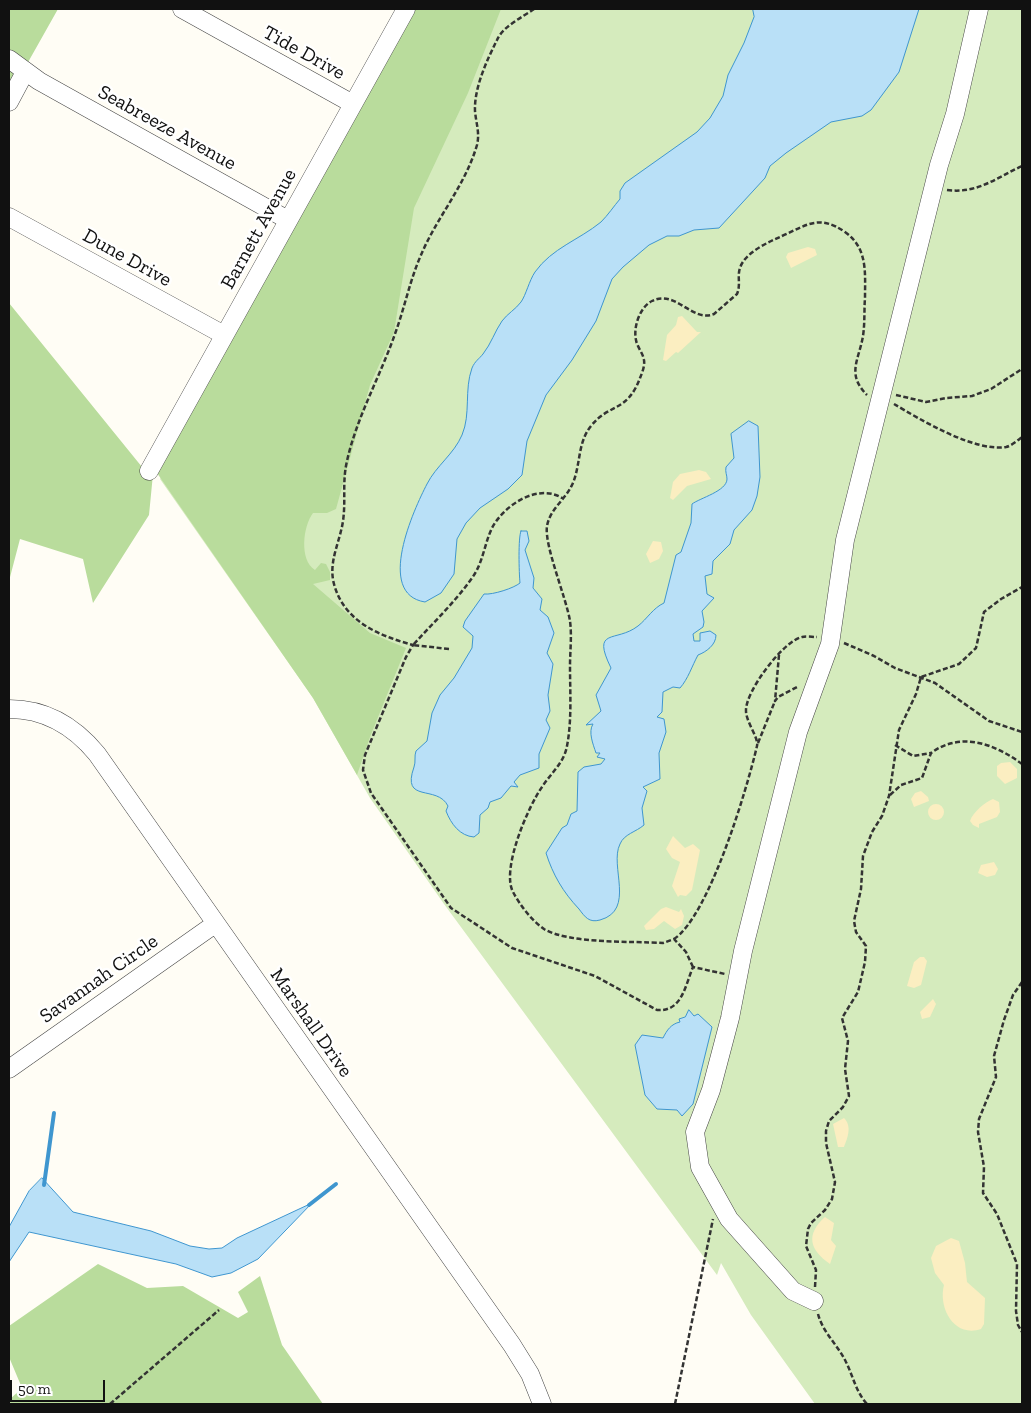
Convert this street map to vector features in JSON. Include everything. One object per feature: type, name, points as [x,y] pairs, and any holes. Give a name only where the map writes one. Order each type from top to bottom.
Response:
[{"type":"street","name":"Tide Drive","points":[[182,9],[353,104]]},
{"type":"street","name":"Barnett Avenue","points":[[149,471],[406,9]]},
{"type":"street","points":[[814,1301],[793,1292],[729,1219],[700,1167],[695,1132],[711,1090],[798,732],[830,644],[845,540],[933,188],[955,114],[979,9]]},
{"type":"street","name":"Seabreeze Avenue","points":[[9,60],[25,72],[288,220]]},
{"type":"street","points":[[9,102],[25,72]]},
{"type":"street","name":"Dune Drive","points":[[9,217],[224,335]]},
{"type":"street","name":"Marshall Drive","points":[[9,709],[26,710],[46,715],[64,723],[82,736],[97,754],[512,1345],[530,1374],[542,1404]]},
{"type":"street","name":"Savannah Circle","points":[[9,1068],[215,924]]},
{"type":"path","points":[[449,649],[413,645],[384,637],[367,627],[347,611],[336,590],[333,566],[343,523],[344,475],[358,425],[396,332],[419,258],[432,229],[459,188],[477,143],[478,128],[475,111],[477,91],[498,38],[534,9]]},
{"type":"path","points":[[933,188],[962,192],[974,190],[1022,166]]},
{"type":"path","points":[[562,498],[551,493],[534,493],[500,517],[493,528],[474,576],[413,645],[368,747],[363,770],[371,793],[446,904],[512,948],[595,976],[657,1010],[668,1010],[676,1006],[693,967],[686,952],[674,939],[663,942],[590,940],[550,932],[531,917],[510,885],[510,868],[526,819],[541,788],[563,759],[568,744],[570,622],[547,533],[551,514],[573,484],[582,443],[590,427],[598,418],[624,404],[638,384],[644,360],[636,342],[635,331],[639,318],[649,303],[655,300],[679,302],[699,315],[714,314],[737,294],[740,268],[748,257],[772,241],[808,223],[820,222],[843,231],[854,240],[862,256],[866,271],[863,337],[855,359],[855,375],[865,394],[872,399],[895,395],[926,402],[972,396],[992,389],[1022,369]]},
{"type":"path","points":[[879,398],[894,404],[924,423],[966,440],[994,447],[1008,447],[1022,437]]},
{"type":"path","points":[[867,1404],[855,1386],[846,1361],[821,1326],[814,1301],[817,1274],[808,1254],[806,1238],[811,1223],[830,1204],[835,1191],[834,1168],[826,1143],[826,1131],[829,1121],[843,1107],[849,1096],[845,1069],[848,1041],[842,1018],[858,992],[867,950],[856,932],[854,920],[861,889],[865,848],[882,816],[889,796],[895,745],[920,677],[959,664],[976,648],[984,612],[1001,599],[1022,587]]},
{"type":"path","points":[[758,743],[775,700],[780,653]]},
{"type":"path","points":[[775,700],[820,669]]},
{"type":"path","points":[[895,745],[913,756],[931,753],[956,742],[976,742],[998,749],[1022,764]]},
{"type":"path","points":[[889,796],[898,787],[922,778],[931,753]]},
{"type":"path","points":[[693,967],[724,974],[739,972]]},
{"type":"path","points":[[1022,982],[1013,995],[1004,1020],[994,1056],[996,1077],[979,1119],[978,1132],[984,1167],[983,1193],[997,1214],[1003,1234],[1018,1264],[1016,1311],[1018,1325],[1022,1332]]},
{"type":"path","points":[[675,1404],[717,1199]]},
{"type":"path","points":[[110,1404],[219,1310]]},
{"type":"green space","points":[[9,9],[58,9],[9,96]]},
{"type":"green space","points":[[415,9],[501,9],[468,93],[414,208],[394,332],[370,385],[336,509],[327,513],[313,513],[305,534],[305,551],[310,565],[315,570],[321,563],[326,564],[330,572],[330,580],[313,584],[370,633],[406,648],[370,737],[357,775],[313,698],[157,473]]},
{"type":"green space","points":[[422,9],[1022,9],[1022,1404],[815,1404],[751,1315],[721,1263],[717,1275],[444,904],[370,798],[313,698],[160,479]]},
{"type":"green space","points":[[9,303],[142,467],[153,474],[149,515],[93,603],[83,559],[20,539],[9,581]]},
{"type":"green space","points":[[98,1264],[147,1288],[183,1286],[238,1318],[248,1312],[238,1292],[260,1276],[282,1345],[323,1404],[9,1404],[9,1400],[22,1388],[9,1357],[9,1326]]},
{"type":"sand","points":[[808,247],[815,249],[817,255],[791,268],[786,257],[788,253]]},
{"type":"sand","points":[[682,316],[697,332],[701,332],[678,353],[676,352],[666,361],[663,360],[667,335],[676,325],[678,317]]},
{"type":"sand","points":[[699,470],[706,472],[711,479],[687,486],[673,500],[670,498],[673,482],[680,474]]},
{"type":"sand","points":[[653,541],[661,542],[663,551],[659,559],[650,563],[646,554]]},
{"type":"sand","points":[[1010,762],[1017,769],[1017,778],[1005,784],[997,776],[997,766],[1001,763]]},
{"type":"sand","points":[[921,791],[928,797],[929,801],[914,807],[911,799],[915,793]]},
{"type":"sand","points":[[993,799],[999,802],[1000,812],[997,817],[979,824],[979,828],[973,825],[970,821],[976,811]]},
{"type":"sand","points":[[936,804],[942,806],[944,812],[942,818],[936,820],[930,818],[928,812],[930,806]]},
{"type":"sand","points":[[673,836],[685,848],[693,844],[700,850],[692,890],[686,896],[680,895],[678,897],[672,886],[680,862],[672,858],[666,849]]},
{"type":"sand","points":[[994,862],[998,869],[995,875],[987,877],[978,873],[981,865]]},
{"type":"sand","points":[[666,907],[679,912],[681,909],[684,916],[682,925],[675,929],[664,921],[654,929],[646,930],[644,926],[661,909]]},
{"type":"sand","points":[[920,957],[924,957],[927,961],[921,985],[914,988],[907,986],[914,962]]},
{"type":"sand","points":[[933,999],[936,1004],[930,1017],[922,1019],[920,1012]]},
{"type":"sand","points":[[844,1118],[849,1128],[848,1136],[844,1147],[838,1147],[833,1124]]},
{"type":"sand","points":[[825,1217],[834,1223],[831,1240],[836,1246],[830,1264],[818,1253],[812,1242],[815,1230]]},
{"type":"sand","points":[[951,1238],[959,1241],[965,1263],[967,1282],[985,1298],[984,1324],[981,1329],[971,1331],[956,1325],[950,1319],[943,1303],[944,1285],[935,1273],[931,1258],[936,1246]]},
{"type":"water","points":[[753,9],[919,9],[899,72],[871,110],[862,116],[831,122],[786,153],[770,166],[765,178],[719,228],[694,230],[679,236],[667,236],[649,245],[612,279],[596,321],[572,360],[546,395],[527,441],[522,475],[508,489],[480,508],[466,523],[457,539],[454,574],[441,593],[425,602],[410,596],[402,584],[400,568],[407,530],[427,484],[435,471],[459,442],[462,435],[466,419],[468,385],[473,366],[486,350],[502,321],[521,302],[535,272],[542,264],[558,250],[601,222],[620,199],[620,191],[625,183],[697,132],[710,118],[723,96],[728,75],[744,43],[754,17]]},
{"type":"water","points":[[749,421],[758,426],[760,477],[757,496],[752,510],[734,530],[730,544],[713,561],[712,574],[705,576],[707,594],[714,598],[702,611],[703,627],[693,634],[694,641],[700,641],[700,633],[710,631],[716,635],[716,639],[710,648],[698,655],[688,677],[680,688],[673,687],[663,692],[662,712],[657,717],[664,719],[666,732],[659,753],[660,779],[643,787],[647,791],[642,808],[644,825],[627,835],[620,844],[617,853],[619,897],[617,907],[611,915],[596,921],[590,920],[583,915],[563,890],[546,853],[562,828],[567,825],[571,814],[577,811],[578,772],[584,767],[601,764],[605,759],[597,757],[600,753],[596,753],[592,742],[591,731],[593,724],[586,725],[601,711],[596,695],[611,668],[604,647],[605,641],[638,626],[664,603],[676,555],[681,552],[691,523],[692,504],[718,491],[726,483],[726,467],[734,458],[731,434]]},
{"type":"water","points":[[521,531],[527,531],[529,541],[525,550],[534,578],[533,588],[542,599],[540,610],[548,617],[554,633],[547,653],[553,664],[548,695],[550,711],[546,720],[550,728],[539,754],[539,768],[520,775],[514,782],[518,787],[511,786],[501,798],[490,802],[488,808],[480,815],[479,833],[474,837],[460,832],[453,825],[446,811],[448,806],[443,800],[416,790],[412,786],[411,778],[415,765],[416,751],[427,741],[432,713],[440,695],[454,678],[472,648],[473,636],[463,627],[465,621],[484,594],[503,591],[520,583],[519,547]]},
{"type":"water","points":[[689,1010],[694,1016],[698,1014],[712,1027],[693,1104],[682,1116],[677,1110],[657,1109],[645,1095],[635,1045],[642,1035],[663,1038],[666,1032],[674,1024],[680,1022],[679,1019],[685,1017]]},
{"type":"water","points":[[42,1178],[73,1212],[151,1231],[190,1246],[209,1249],[222,1248],[237,1238],[312,1203],[258,1259],[231,1273],[212,1277],[176,1264],[29,1232],[9,1262],[9,1227],[29,1191]]},
{"type":"waterway","points":[[44,1185],[54,1113]]},
{"type":"waterway","points":[[309,1205],[336,1184]]}]
